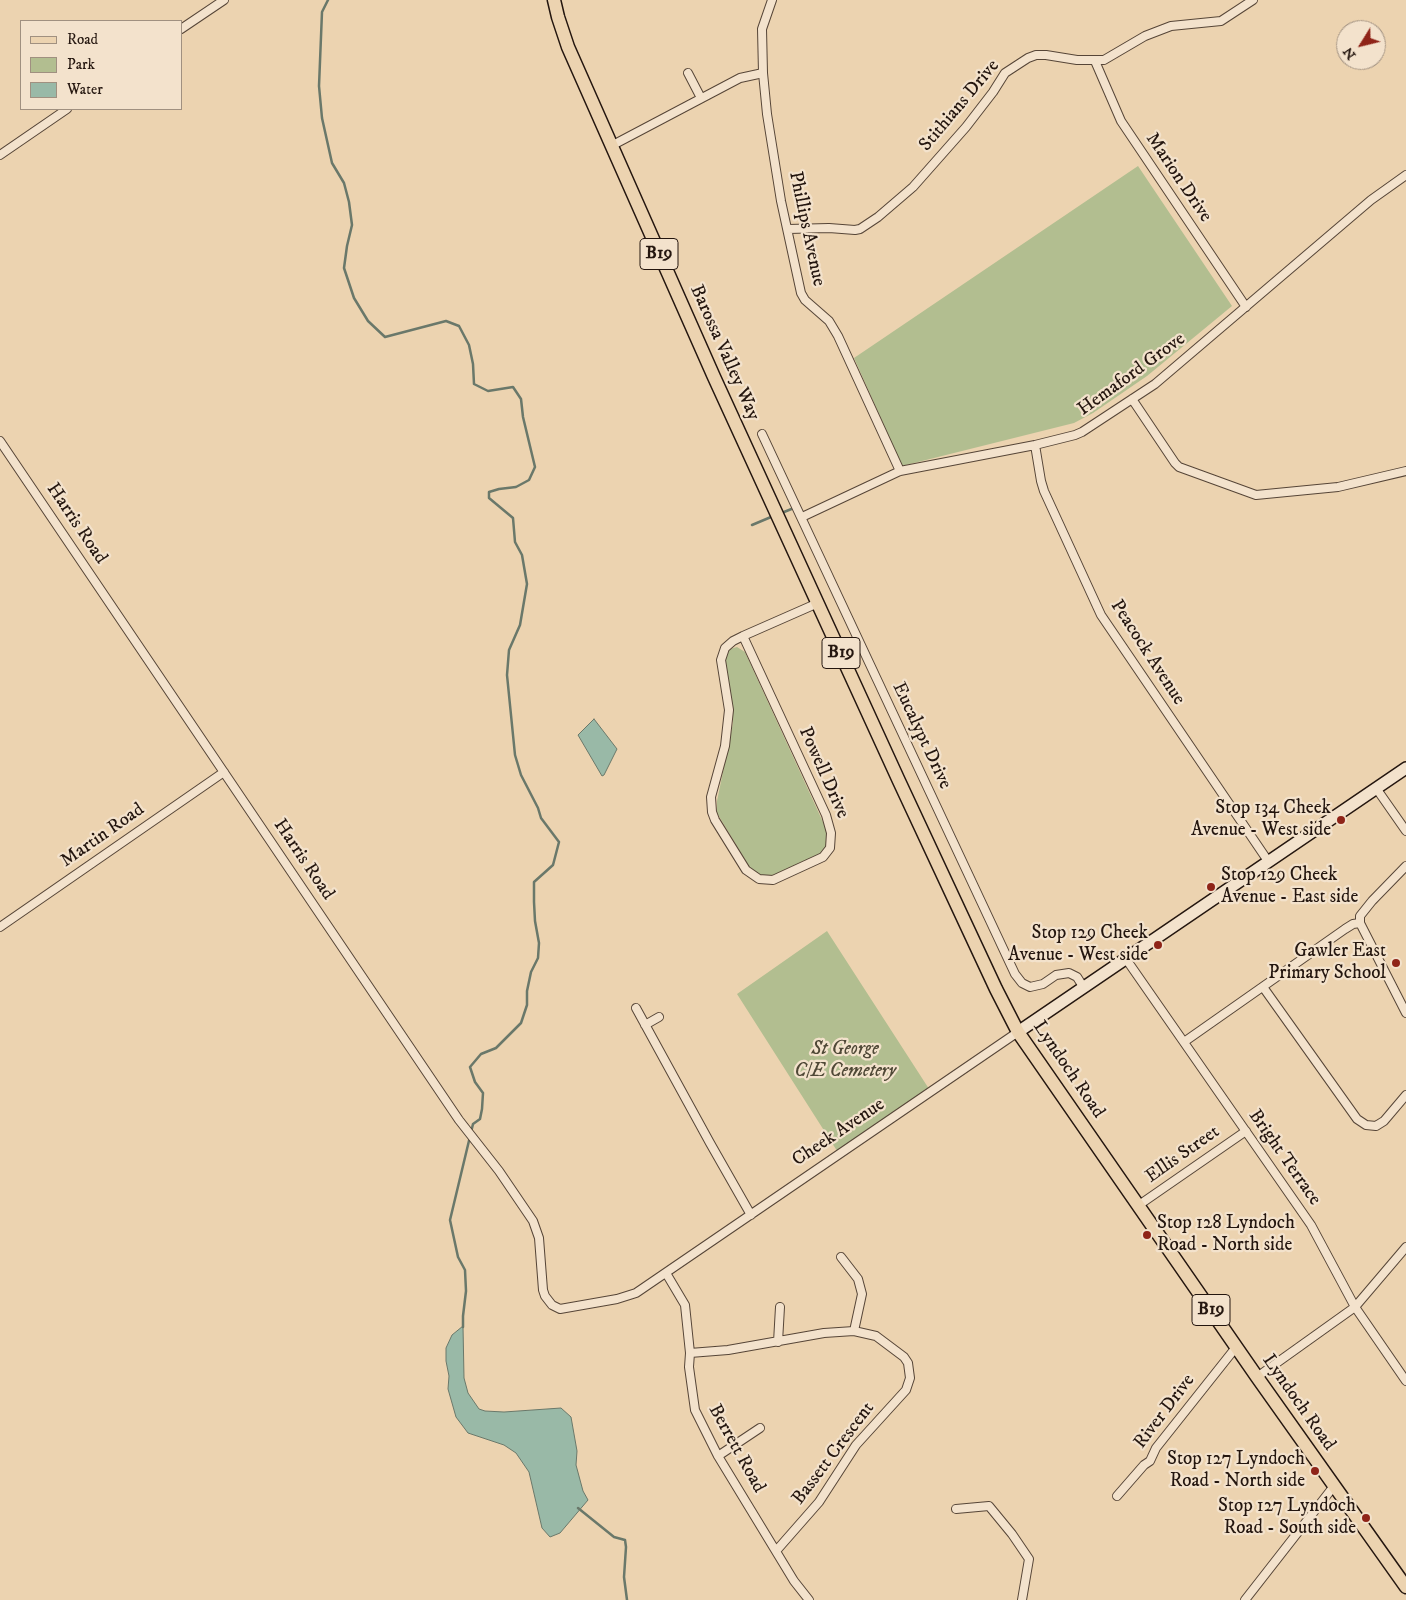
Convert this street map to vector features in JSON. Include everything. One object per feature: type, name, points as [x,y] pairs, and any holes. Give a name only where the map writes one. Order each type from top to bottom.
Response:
[{"type":"main road","name":"Barossa Valley Way","points":[[554,0],[568,47],[782,526]]},
{"type":"main road","name":"Lyndoch Road","points":[[782,526],[903,790],[1018,1032],[1257,1377],[1334,1486],[1404,1580]]},
{"type":"street","points":[[182,28],[224,0]]},
{"type":"street","name":"Phillips Avenue","points":[[772,0],[762,29],[763,73],[767,114],[778,182],[801,293],[805,300],[829,321],[838,336],[900,471]]},
{"type":"street","name":"Stithians Drive","points":[[788,229],[829,228],[855,230],[872,221],[913,187],[966,127],[1005,73],[1028,58],[1036,55],[1046,55],[1095,61],[1104,60],[1140,38],[1167,27],[1221,21],[1253,0]]},
{"type":"street","name":"Marion Drive","points":[[1095,61],[1121,122],[1246,307]]},
{"type":"street","points":[[688,73],[701,98]]},
{"type":"street","points":[[611,146],[740,78],[763,73]]},
{"type":"street","points":[[0,155],[65,110]]},
{"type":"street","name":"Hemaford Grove","points":[[802,517],[900,471],[1075,435],[1155,384],[1371,200],[1406,175]]},
{"type":"street","points":[[1132,399],[1174,463],[1179,467],[1256,495],[1338,487],[1406,471]]},
{"type":"street","name":"Eucalypt Drive","points":[[762,434],[1014,974],[1030,987],[1043,984],[1056,975],[1069,973],[1078,977],[1084,988]]},
{"type":"street","name":"Harris Road","points":[[0,441],[454,1112],[499,1171],[533,1221],[539,1238],[543,1290],[556,1307]]},
{"type":"street","name":"Peacock Avenue","points":[[1035,444],[1044,491],[1101,615],[1268,861]]},
{"type":"street","name":"Powell Drive","points":[[743,636],[826,814],[831,833],[830,848],[823,857],[773,880],[759,879],[746,870],[712,812],[711,797],[725,746],[729,710],[721,660],[725,648],[733,641],[743,636],[818,603]]},
{"type":"street","name":"Cheek Avenue","points":[[556,1307],[581,1306],[636,1293],[1406,768]]},
{"type":"street","name":"Martin Road","points":[[0,927],[224,772]]},
{"type":"street","points":[[1376,788],[1406,831]]},
{"type":"street","points":[[1406,866],[1360,916],[1360,923],[1406,1013]]},
{"type":"street","points":[[1184,1042],[1345,929],[1353,924],[1360,923]]},
{"type":"street","name":"Bright Terrace","points":[[1126,959],[1311,1225],[1355,1307],[1406,1381]]},
{"type":"street","points":[[1263,987],[1357,1118],[1366,1125],[1376,1126],[1384,1121],[1406,1096]]},
{"type":"street","points":[[636,1008],[751,1215]]},
{"type":"street","points":[[645,1025],[659,1017]]},
{"type":"street","name":"Ellis Street","points":[[1139,1205],[1246,1131]]},
{"type":"street","points":[[1257,1377],[1355,1307],[1406,1247]]},
{"type":"street","points":[[842,1257],[858,1279],[862,1294],[854,1331]]},
{"type":"street","name":"Berrett Road","points":[[666,1273],[685,1305],[690,1354],[689,1367],[695,1410],[718,1456],[794,1582],[809,1600]]},
{"type":"street","points":[[778,1342],[780,1307]]},
{"type":"street","name":"Bassett Crescent","points":[[690,1354],[728,1350],[824,1333],[854,1331],[876,1336],[904,1357],[910,1374],[908,1386],[856,1445],[819,1502],[776,1551]]},
{"type":"street","name":"River Drive","points":[[1117,1496],[1144,1465],[1150,1461],[1156,1448],[1237,1346]]},
{"type":"street","points":[[718,1456],[760,1428]]},
{"type":"street","points":[[1246,1600],[1334,1486]]},
{"type":"street","points":[[956,1509],[989,1506],[1012,1534],[1029,1559],[1022,1600]]},
{"type":"green space","points":[[1138,166],[1232,306],[1147,376],[1093,413],[1074,423],[902,466],[854,358]]},
{"type":"green space","points":[[737,647],[745,652],[828,833],[828,843],[820,855],[776,876],[757,874],[750,868],[717,813],[717,801],[733,723],[725,659],[730,649]]},
{"type":"green space","name":"St George C/E Cemetery","points":[[827,931],[931,1092],[839,1154],[737,994]]},
{"type":"water","points":[[594,719],[617,749],[602,776],[578,735]]},
{"type":"water","points":[[463,1326],[464,1378],[468,1393],[479,1409],[504,1412],[561,1408],[571,1417],[577,1451],[576,1465],[583,1491],[588,1500],[560,1533],[550,1537],[542,1528],[529,1472],[516,1453],[504,1445],[468,1433],[456,1417],[448,1389],[449,1376],[446,1348],[452,1335]]},
{"type":"waterway","points":[[328,0],[322,12],[319,86],[322,118],[332,163],[344,183],[349,202],[352,225],[344,268],[354,298],[368,321],[385,337],[446,321],[459,326],[469,345],[473,364],[474,384],[488,391],[513,387],[521,399],[523,417],[535,467],[529,480],[516,487],[489,492],[489,498],[513,518],[515,542],[522,555],[527,584],[520,625],[509,650],[507,675],[515,755],[521,775],[541,818],[559,842],[553,865],[534,882],[535,921],[539,943],[538,958],[531,972],[527,991],[527,1005],[521,1023],[496,1048],[481,1054],[470,1067],[475,1082],[483,1093],[482,1109],[480,1119],[473,1124],[450,1220],[458,1257],[465,1270],[466,1291],[463,1327]]},
{"type":"waterway","points":[[784,512],[794,508]]},
{"type":"waterway","points":[[752,525],[771,517]]},
{"type":"waterway","points":[[578,1508],[614,1537],[625,1540],[624,1577],[627,1600]]},
{"type":"place","name":"Stop 134 Cheek Avenue - West side","points":[[1341,820]]},
{"type":"place","name":"Stop 129 Cheek Avenue - East side","points":[[1211,887]]},
{"type":"place","name":"Stop 129 Cheek Avenue - West side","points":[[1158,945]]},
{"type":"place","name":"Gawler East Primary School","points":[[1396,963]]},
{"type":"place","name":"Stop 128 Lyndoch Road - North side","points":[[1147,1235]]},
{"type":"place","name":"Stop 127 Lyndoch Road - North side","points":[[1315,1471]]},
{"type":"place","name":"Stop 127 Lyndoch Road - South side","points":[[1366,1518]]}]
